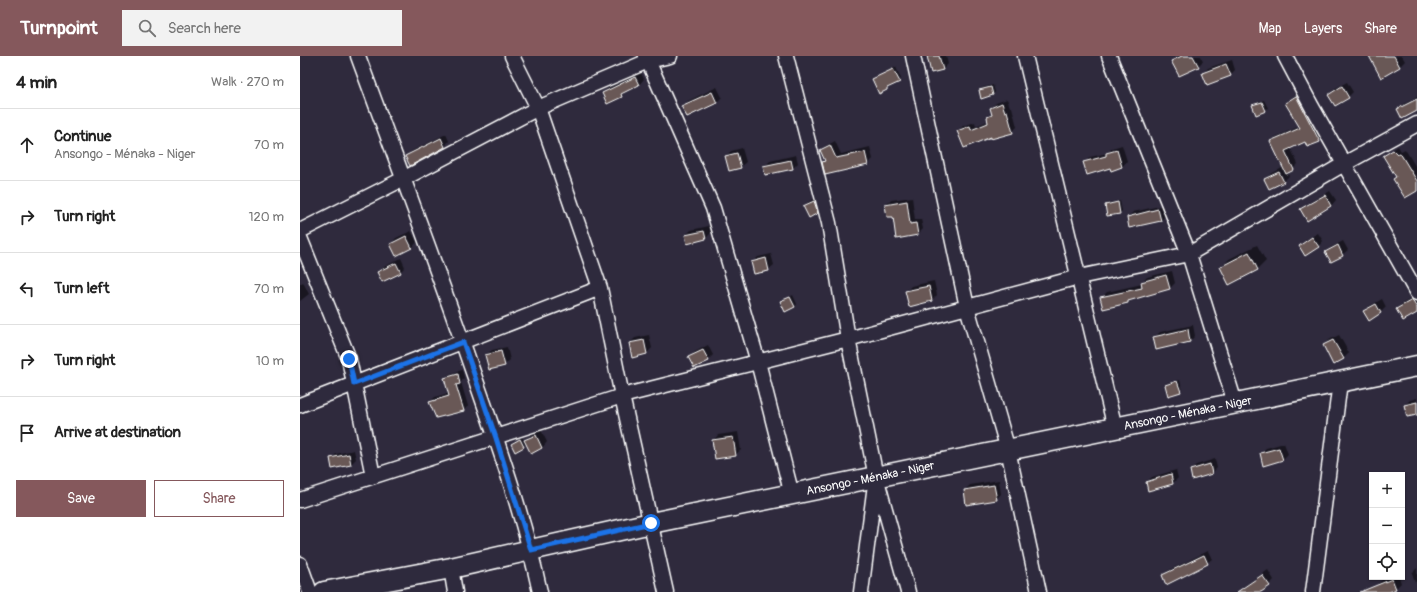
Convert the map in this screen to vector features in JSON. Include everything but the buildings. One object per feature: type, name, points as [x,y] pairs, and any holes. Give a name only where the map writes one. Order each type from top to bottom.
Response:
[{"type":"main road","name":"Ansongo - Ménaka - Niger","points":[[324,592],[451,568],[651,523],[1417,366]]},
{"type":"street","points":[[358,56],[463,342],[496,438],[531,550],[540,592]]},
{"type":"street","points":[[512,56],[538,108],[600,288],[622,396],[666,592]]},
{"type":"street","points":[[300,232],[538,108],[647,59],[670,56]]},
{"type":"street","points":[[786,56],[829,223],[848,340],[876,477],[908,592]]},
{"type":"street","points":[[913,56],[967,308],[1008,450],[1039,592]]},
{"type":"street","points":[[1026,56],[1115,428]]},
{"type":"street","points":[[1109,56],[1189,254],[1235,403]]},
{"type":"street","points":[[1285,56],[1344,164],[1417,292]]},
{"type":"street","points":[[647,59],[713,208],[758,362],[792,494]]},
{"type":"street","points":[[300,500],[496,438],[622,396],[848,340],[1079,277],[1189,254],[1344,164],[1417,124]]},
{"type":"street","points":[[300,238],[349,359],[373,476]]},
{"type":"street","points":[[300,405],[600,288]]},
{"type":"street","points":[[1313,592],[1340,382]]},
{"type":"street","points":[[861,592],[876,477]]},
{"type":"street","points":[[300,564],[310,592]]},
{"type":"street","points":[[451,568],[455,592]]},
{"type":"route","points":[[349,359],[354,384],[463,342],[496,438],[531,550],[651,523]]}]
